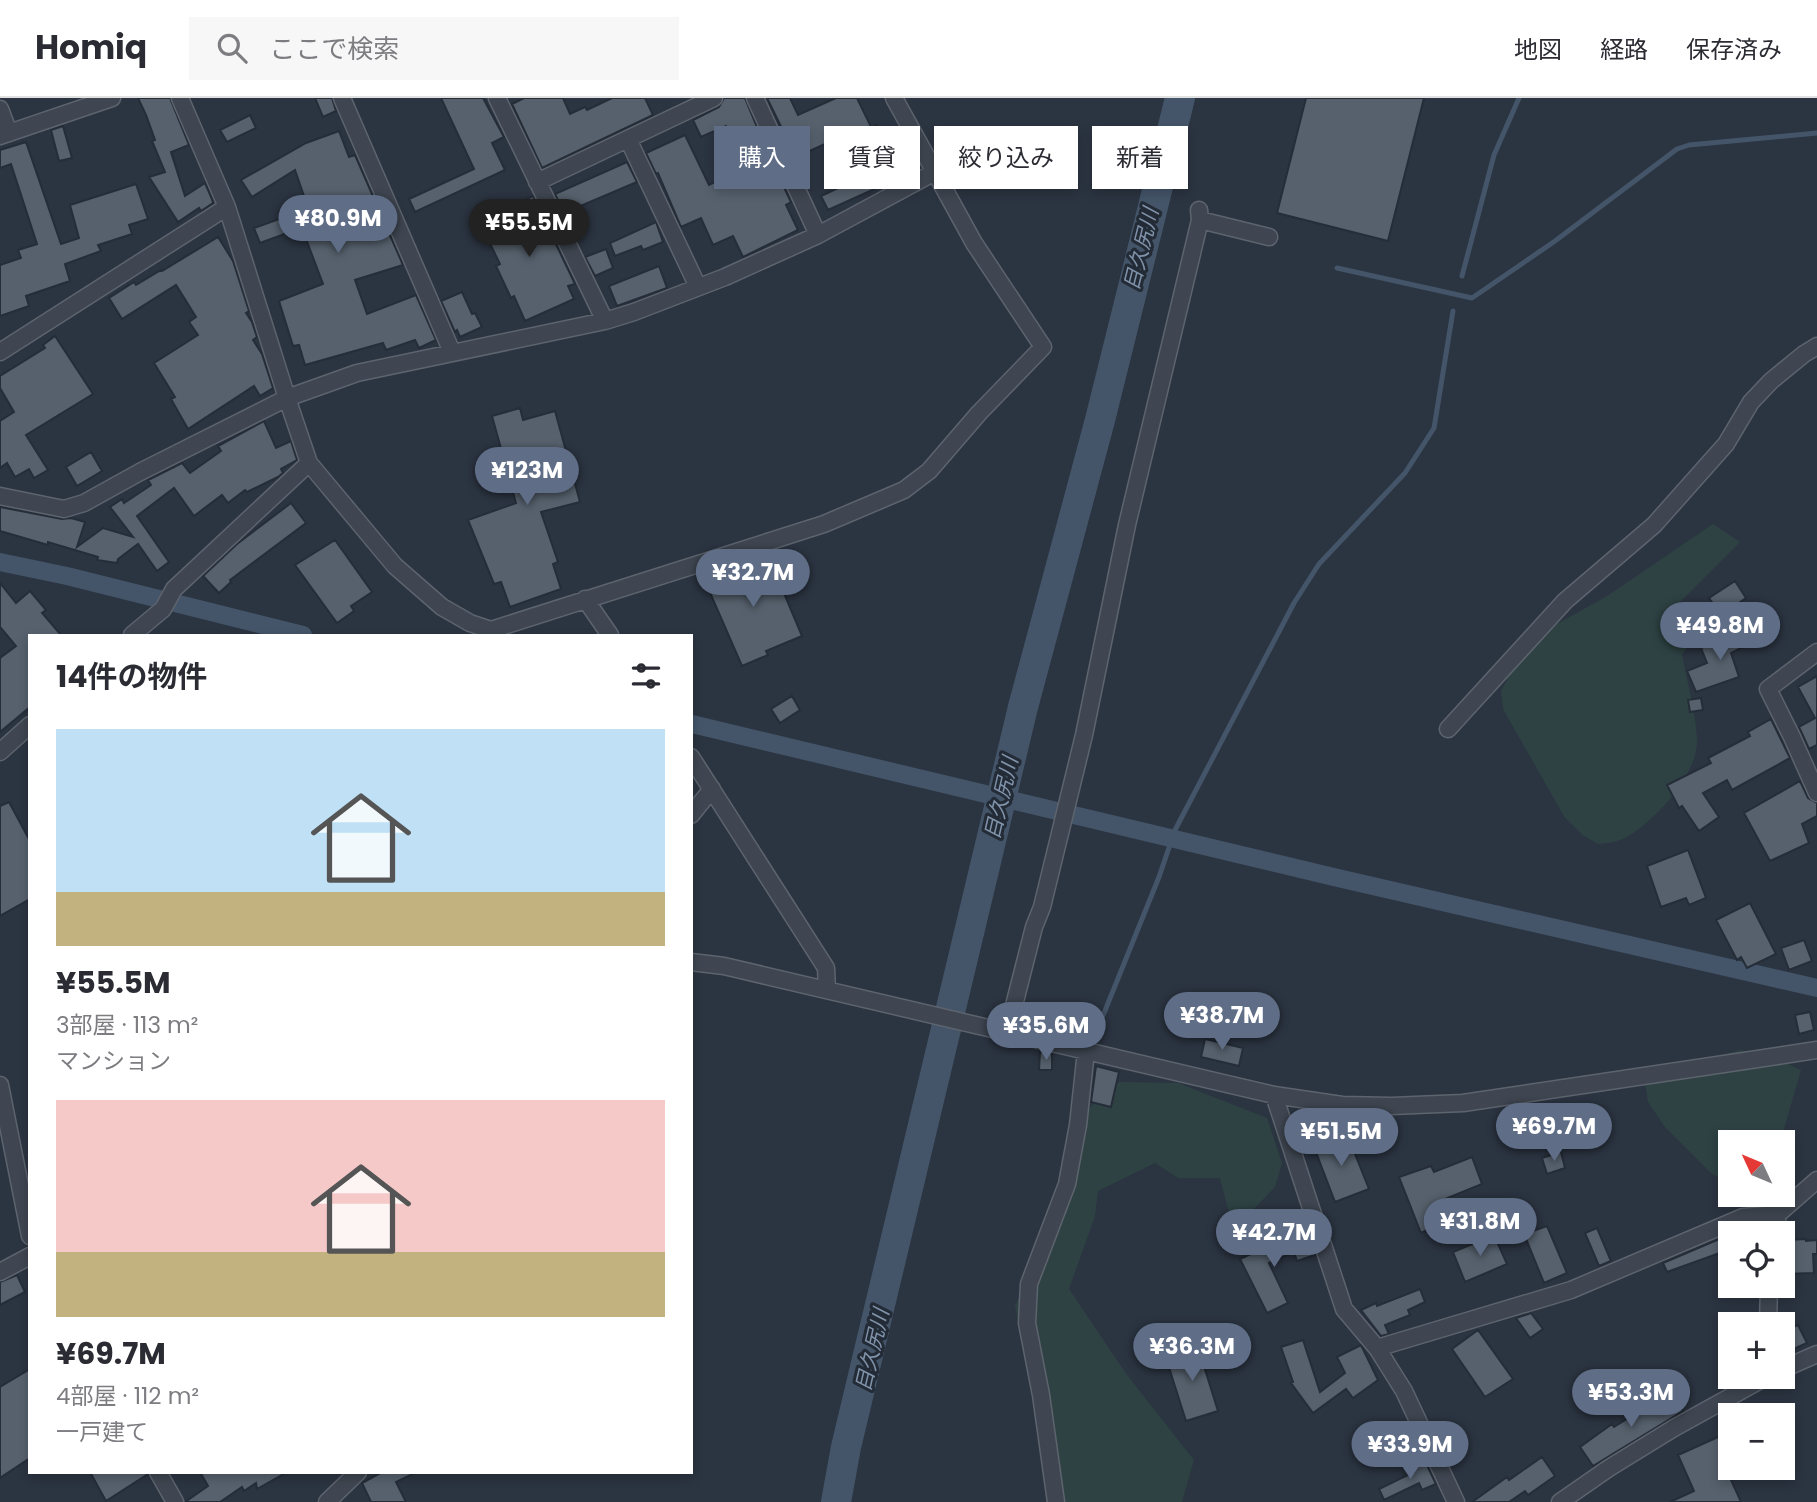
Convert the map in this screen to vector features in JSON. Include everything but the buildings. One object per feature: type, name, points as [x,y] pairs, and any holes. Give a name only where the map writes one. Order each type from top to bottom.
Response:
[{"type":"street","points":[[0,109],[5,135],[112,98]]},
{"type":"street","points":[[180,98],[227,207],[309,463],[395,566],[442,607],[470,623],[491,629],[824,524],[904,490],[929,471],[979,413],[1043,347],[974,243],[944,189]]},
{"type":"street","points":[[342,98],[452,352]]},
{"type":"street","points":[[497,98],[605,321]]},
{"type":"street","points":[[537,182],[714,98]]},
{"type":"street","points":[[755,98],[818,234]]},
{"type":"street","points":[[894,98],[934,170]]},
{"type":"street","points":[[628,139],[698,287]]},
{"type":"street","points":[[0,496],[64,509],[84,503],[287,398],[356,373],[605,321],[698,287],[818,234],[934,173]]},
{"type":"street","points":[[0,352],[227,207]]},
{"type":"street","points":[[1004,1033],[1045,896],[1084,735],[1127,525],[1199,215],[1269,237]]},
{"type":"street","points":[[1448,729],[1565,601],[1654,525],[1726,444],[1751,402],[1771,381],[1817,346]]},
{"type":"street","points":[[133,634],[163,609],[174,589],[309,463]]},
{"type":"street","points":[[585,599],[609,634]]},
{"type":"street","points":[[1817,652],[1768,689],[1793,737],[1817,793]]},
{"type":"street","points":[[0,752],[28,727]]},
{"type":"street","points":[[693,760],[826,968],[827,990]]},
{"type":"street","points":[[693,813],[712,789]]},
{"type":"street","points":[[693,962],[724,966],[1274,1095],[1342,1105],[1463,1103],[1817,1050]]},
{"type":"street","points":[[1056,1502],[1041,1395],[1027,1323],[1029,1284],[1067,1184],[1078,1125],[1086,1051]]},
{"type":"street","points":[[0,1085],[28,1226]]},
{"type":"street","points":[[1274,1095],[1344,1309],[1377,1348],[1404,1391],[1456,1502]]},
{"type":"street","points":[[1377,1348],[1571,1290],[1744,1217],[1778,1214],[1817,1180]]},
{"type":"street","points":[[1777,1221],[1778,1214]]},
{"type":"street","points":[[0,1272],[28,1257]]},
{"type":"street","points":[[1795,1364],[1817,1354]]},
{"type":"street","points":[[1560,1502],[1653,1441],[1745,1389]]},
{"type":"street","points":[[159,1474],[175,1502]]},
{"type":"street","points":[[327,1502],[356,1474]]},
{"type":"green space","points":[[1713,524],[1740,542],[1673,609],[1702,630],[1682,654],[1697,740],[1690,768],[1660,810],[1636,831],[1625,838],[1598,844],[1584,836],[1565,818],[1503,709],[1501,691],[1511,672],[1557,624],[1607,596]]},
{"type":"green space","points":[[1740,1050],[1767,1054],[1801,1070],[1784,1130],[1718,1130],[1718,1177],[1712,1174],[1665,1127],[1648,1102],[1645,1082],[1680,1066]]},
{"type":"green space","points":[[1120,1082],[1178,1083],[1267,1118],[1282,1163],[1275,1187],[1251,1212],[1230,1217],[1220,1178],[1178,1178],[1155,1163],[1098,1191],[1095,1216],[1069,1289],[1127,1375],[1194,1460],[1182,1502],[1062,1502],[1035,1409],[1015,1306],[1055,1212],[1086,1112],[1108,1088]]},
{"type":"waterway","name":"目久尻川","points":[[836,1502],[846,1447],[1023,707],[1100,420],[1180,98]]},
{"type":"waterway","points":[[1462,276],[1494,155],[1519,98]]},
{"type":"waterway","points":[[1337,268],[1472,298],[1555,241],[1677,149],[1689,145],[1817,133]]},
{"type":"waterway","points":[[1098,1028],[1159,877],[1175,830],[1294,603],[1319,564],[1405,473],[1434,428],[1453,311]]},
{"type":"waterway","points":[[0,562],[299,634]]},
{"type":"waterway","points":[[693,724],[1338,878],[1817,988]]}]
